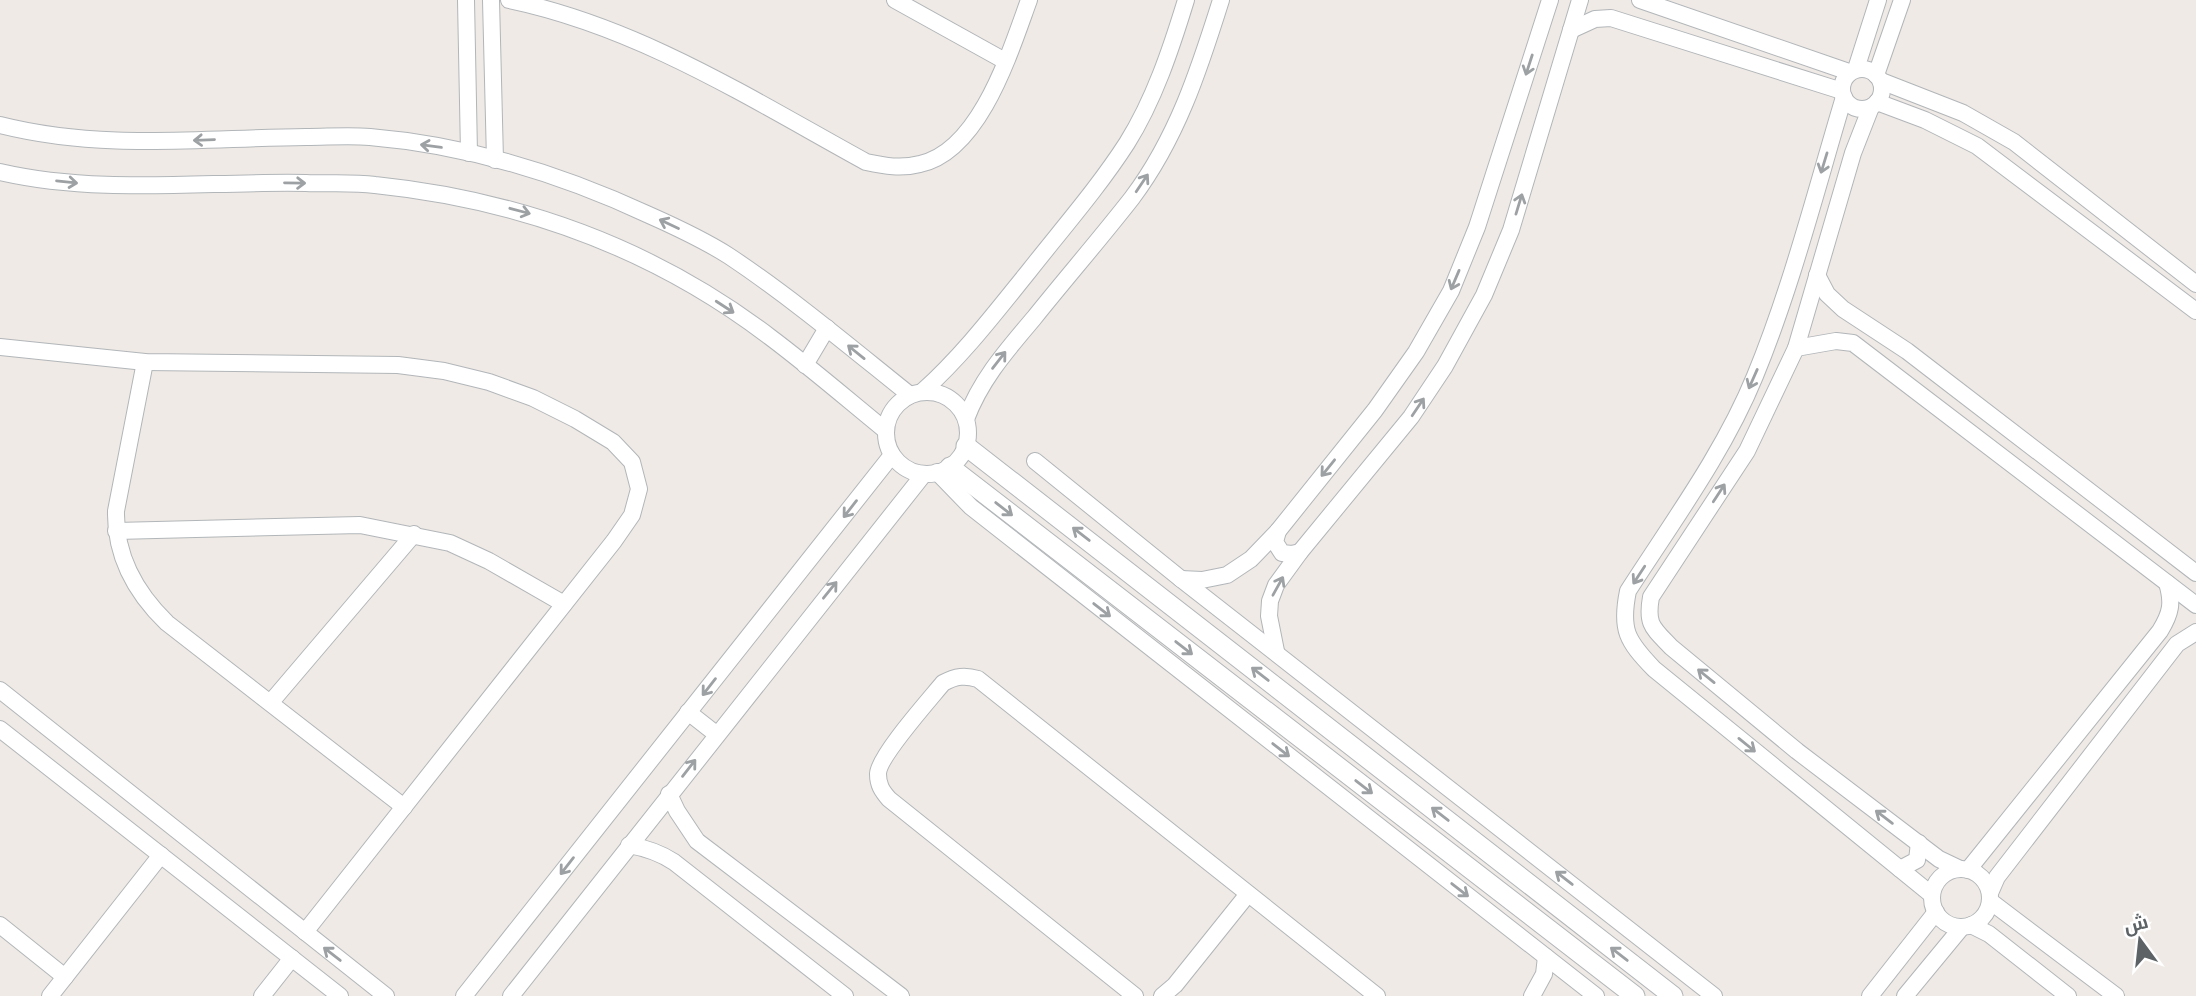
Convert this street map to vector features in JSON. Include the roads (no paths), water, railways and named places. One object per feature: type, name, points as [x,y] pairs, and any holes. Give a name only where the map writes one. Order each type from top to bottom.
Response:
[{"type":"street","points":[[466,0],[468,153]]},
{"type":"street","points":[[491,0],[495,160]]},
{"type":"street","points":[[509,0],[579,18],[617,32],[693,67],[866,162],[894,167],[922,164],[947,153],[968,134],[1005,61],[1029,0]]},
{"type":"street","points":[[895,0],[1005,61]]},
{"type":"street","points":[[1186,0],[1164,65],[1128,142],[1104,177],[972,342],[916,393],[897,403],[889,416],[886,430],[892,455],[911,471],[937,471],[1635,996]]},
{"type":"street","points":[[966,419],[974,399],[997,363],[1132,197],[1158,159],[1180,119],[1197,77],[1221,0]]},
{"type":"street","points":[[1181,579],[1202,580],[1227,575],[1251,559],[1278,531],[1375,410],[1416,352],[1451,291],[1477,227],[1550,0]]},
{"type":"street","points":[[1276,651],[1269,616],[1270,601],[1276,586],[1300,552],[1410,417],[1445,366],[1484,295],[1511,230],[1580,0]]},
{"type":"street","points":[[1630,24],[1627,19],[1628,9],[1640,0],[1853,71],[1864,69],[1879,78],[1963,113],[2014,142],[2196,284]]},
{"type":"street","points":[[1878,0],[1853,71],[1842,85],[1843,94],[1782,302],[1755,377],[1717,451],[1628,591],[1623,615],[1628,635],[1639,654],[1654,669],[1932,895]]},
{"type":"street","points":[[1902,0],[1879,78],[1882,88],[1853,153],[1796,348],[1746,451],[1651,597],[1648,615],[1655,630],[1671,648],[1797,751],[1939,859],[1982,878],[1990,897],[2116,996]]},
{"type":"street","points":[[1571,30],[1595,19],[1611,18],[1843,94],[1852,106],[1857,108],[1874,104],[1925,120],[1977,146],[2196,311]]},
{"type":"street","points":[[0,125],[74,139],[123,143],[369,137],[468,153],[529,168],[606,195],[680,229],[726,255],[792,300],[916,393],[937,392],[949,397],[960,407],[968,432],[966,446],[960,458],[937,471],[716,734],[511,996]]},
{"type":"street","points":[[0,172],[94,184],[139,186],[374,184],[517,210],[584,232],[647,260],[707,295],[769,336],[886,430]]},
{"type":"street","points":[[2130,261],[2145,243]]},
{"type":"street","points":[[1817,275],[1827,294],[1843,309],[1908,351],[2196,573]]},
{"type":"street","points":[[1853,343],[1851,331],[1863,323]]},
{"type":"street","points":[[805,365],[827,328]]},
{"type":"street","points":[[1796,348],[1827,342],[1853,343],[2196,605]]},
{"type":"street","points":[[0,348],[145,362],[398,365],[444,370],[533,398],[613,442],[632,462],[639,489],[632,515],[305,932]]},
{"type":"street","points":[[145,362],[116,511],[116,531],[124,562],[133,582],[148,604],[167,623],[404,807]]},
{"type":"street","points":[[966,446],[1673,996]]},
{"type":"street","points":[[464,996],[892,455]]},
{"type":"street","points":[[1035,461],[1181,579],[1714,996]]},
{"type":"street","points":[[937,471],[955,494],[971,508],[1520,936],[1584,993]]},
{"type":"street","points":[[116,531],[360,525],[450,543],[489,561],[564,604]]},
{"type":"street","points":[[1278,531],[1275,542],[1282,553],[1300,552]]},
{"type":"street","points":[[271,702],[414,534]]},
{"type":"street","points":[[2068,996],[1989,934],[1966,926],[1949,924],[1936,912],[1932,895],[1939,879],[1952,870],[1964,869],[2160,631],[2172,605],[2167,583]]},
{"type":"street","points":[[2160,631],[2172,632],[2177,644]]},
{"type":"street","points":[[1905,996],[1966,926],[1983,916],[1997,877],[2177,644],[2196,632]]},
{"type":"street","points":[[1135,996],[889,799],[879,786],[877,771],[885,757],[943,683],[954,677],[978,679],[1248,894],[1367,993]]},
{"type":"street","points":[[0,690],[386,996]]},
{"type":"street","points":[[688,712],[716,734]]},
{"type":"street","points":[[0,729],[340,996]]},
{"type":"street","points":[[669,794],[697,841],[901,996]]},
{"type":"street","points":[[1900,869],[1916,860],[1919,843]]},
{"type":"street","points":[[629,845],[660,853],[845,996]]},
{"type":"street","points":[[50,996],[161,855]]},
{"type":"street","points":[[699,883],[718,858]]},
{"type":"street","points":[[1162,996],[1175,985],[1248,894]]},
{"type":"street","points":[[1870,996],[1936,912]]},
{"type":"street","points":[[1520,936],[1532,916]]},
{"type":"street","points":[[0,925],[65,977]]},
{"type":"street","points":[[1532,996],[1544,974],[1546,957]]},
{"type":"street","points":[[262,996],[292,958]]}]
